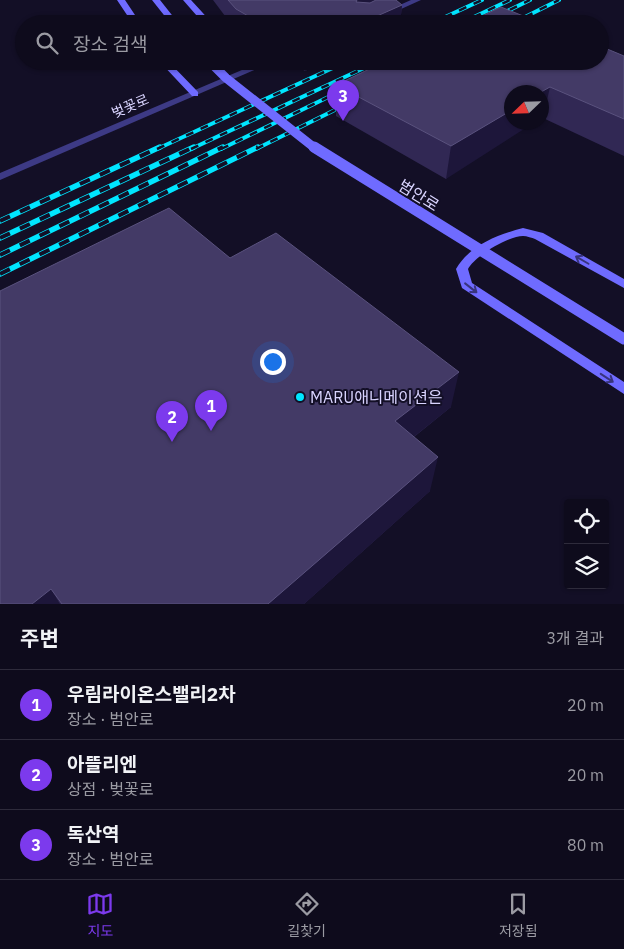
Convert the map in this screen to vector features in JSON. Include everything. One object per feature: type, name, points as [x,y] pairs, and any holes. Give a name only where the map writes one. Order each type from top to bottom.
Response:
[{"type":"main road","points":[[121,0],[131,15]]},
{"type":"main road","points":[[156,0],[168,15]]},
{"type":"main road","points":[[187,0],[201,15]]},
{"type":"main road","points":[[172,70],[195,94]]},
{"type":"main road","name":"범안로","points":[[218,70],[321,153],[624,339]]},
{"type":"main road","points":[[624,284],[539,236],[523,232],[500,238],[467,260],[462,269],[466,285],[624,389]]},
{"type":"street","points":[[382,15],[417,0]]},
{"type":"street","name":"벚꽃로","points":[[0,177],[247,70]]},
{"type":"building","points":[[228,0],[357,0],[356,2],[370,3],[376,0],[396,0],[402,5],[379,15],[246,15],[236,9]]},
{"type":"building","points":[[501,7],[521,15],[484,15]]},
{"type":"building","points":[[609,50],[624,56],[624,119],[549,88],[549,85],[504,85],[504,115],[451,146],[336,85],[367,70],[609,70]]},
{"type":"building","points":[[169,208],[230,258],[276,233],[459,372],[395,421],[438,457],[268,604],[62,604],[51,589],[32,604],[0,604],[0,291]]},
{"type":"railway","points":[[450,15],[482,0]]},
{"type":"railway","points":[[478,15],[510,0]]},
{"type":"railway","points":[[499,15],[530,0]]},
{"type":"railway","points":[[529,15],[559,0]]},
{"type":"railway","points":[[157,149],[328,70]]},
{"type":"railway","points":[[191,149],[360,70]]},
{"type":"railway","points":[[221,149],[349,87]]},
{"type":"railway","points":[[256,149],[349,103]]},
{"type":"railway","points":[[0,221],[160,147]]},
{"type":"railway","points":[[0,238],[194,147]]},
{"type":"railway","points":[[0,255],[223,147]]},
{"type":"railway","points":[[0,274],[258,147]]},
{"type":"place","name":"독산역","points":[[343,121]]},
{"type":"place","name":"MARU애니메이션은","points":[[300,397]]},
{"type":"place","name":"우림라이온스밸리2차","points":[[211,431]]},
{"type":"place","name":"아뜰리엔","points":[[172,442]]}]
